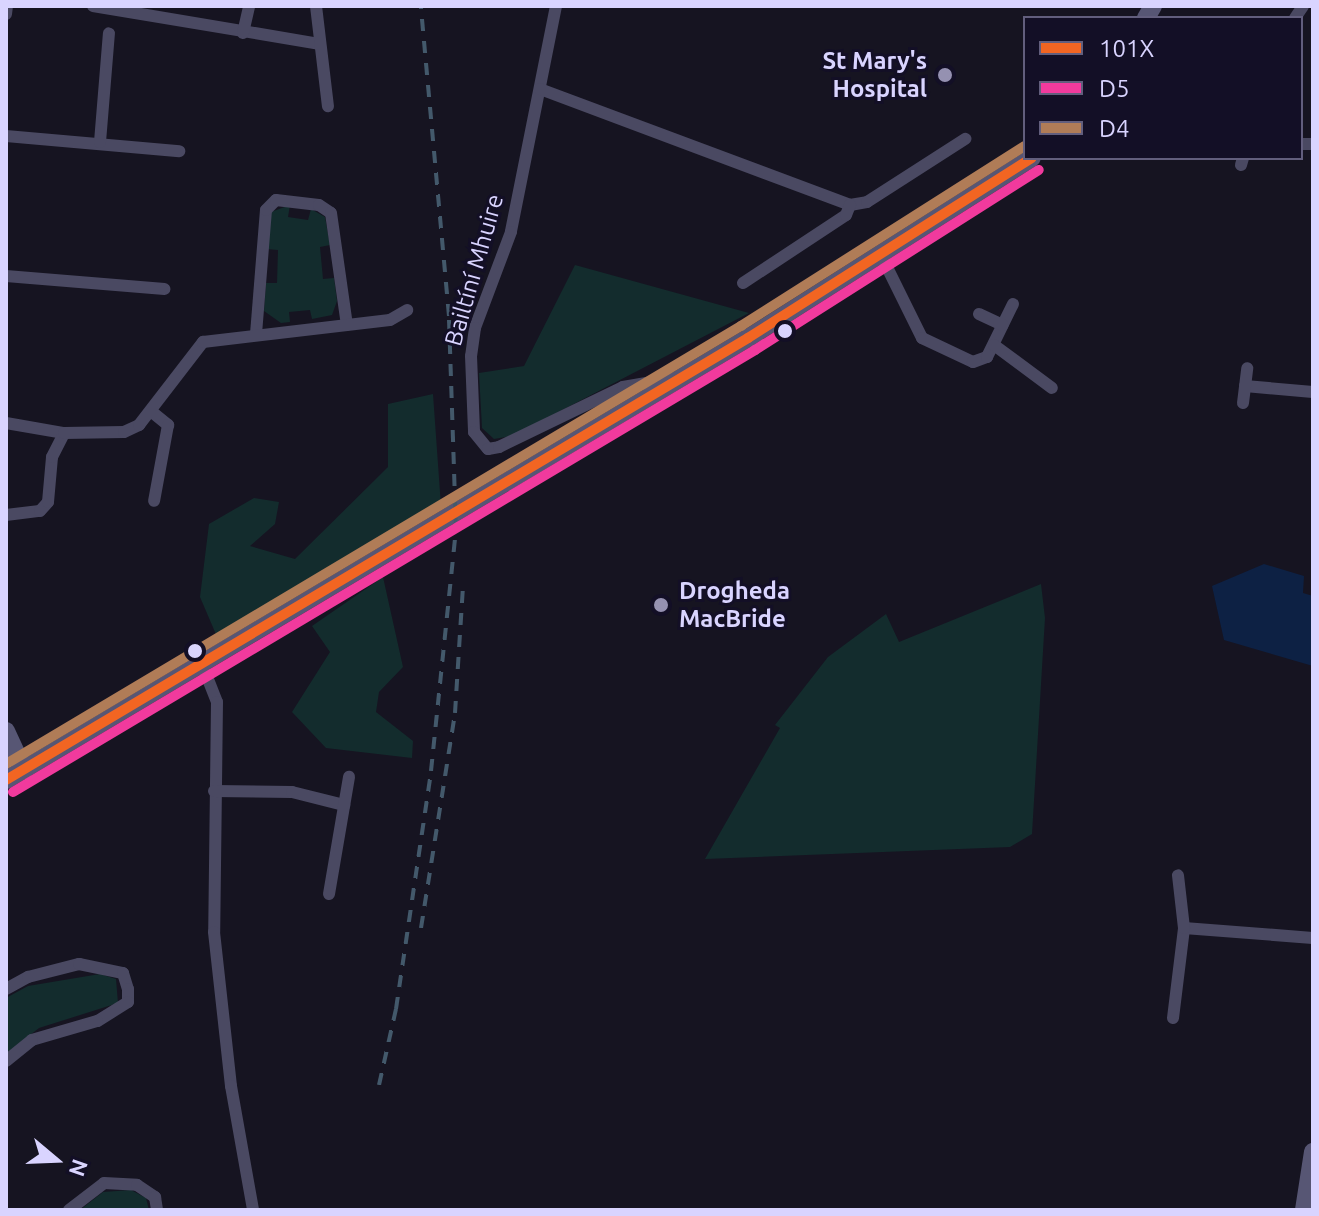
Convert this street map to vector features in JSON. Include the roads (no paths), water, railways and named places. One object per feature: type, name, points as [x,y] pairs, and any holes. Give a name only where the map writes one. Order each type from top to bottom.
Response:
[{"type":"main road","points":[[6,780],[675,378],[748,338],[1029,160]]},
{"type":"main road","points":[[6,731],[24,770]]},
{"type":"main road","points":[[1304,1210],[1313,1152]]},
{"type":"street","points":[[6,14],[7,6]]},
{"type":"street","points":[[93,6],[319,44]]},
{"type":"street","points":[[243,33],[249,6]]},
{"type":"street","points":[[316,6],[328,106]]},
{"type":"street","name":"Bailtíní Mhuire","points":[[556,6],[511,232],[475,328],[472,415],[479,442],[488,449],[499,447],[623,387],[675,378]]},
{"type":"street","points":[[100,142],[109,33]]},
{"type":"street","points":[[540,89],[850,205],[867,202],[965,139]]},
{"type":"street","points":[[6,136],[179,151]]},
{"type":"street","points":[[256,334],[266,210],[284,199],[319,205],[331,213],[347,325]]},
{"type":"street","points":[[743,283],[846,215],[850,205]]},
{"type":"street","points":[[880,253],[911,324],[933,347],[973,362],[987,357],[1013,304]]},
{"type":"street","points":[[6,276],[164,289]]},
{"type":"street","points":[[6,515],[40,511],[48,502],[52,457],[64,433],[69,429],[124,432],[152,412],[203,342],[390,320],[407,310]]},
{"type":"street","points":[[979,314],[1003,325]]},
{"type":"street","points":[[994,345],[1052,388]]},
{"type":"street","points":[[1243,403],[1247,368]]},
{"type":"street","points":[[1245,386],[1313,392]]},
{"type":"street","points":[[152,412],[168,425],[154,501]]},
{"type":"street","points":[[6,423],[64,433]]},
{"type":"street","points":[[202,664],[217,702],[212,902],[231,1086],[253,1210]]},
{"type":"street","points":[[329,894],[349,777]]},
{"type":"street","points":[[214,791],[292,792],[344,805]]},
{"type":"street","points":[[1173,1018],[1184,928],[1178,875]]},
{"type":"street","points":[[1184,928],[1313,938]]},
{"type":"street","points":[[6,989],[28,977],[79,964],[123,973],[128,1002],[97,1021],[32,1040],[6,1061]]},
{"type":"street","points":[[69,1210],[104,1183],[137,1185],[155,1197],[157,1210]]},
{"type":"water","points":[[1264,564],[1304,576],[1303,593],[1313,596],[1313,666],[1224,640],[1212,586]]},
{"type":"railway","points":[[379,1085],[396,1009],[431,771],[456,530],[449,316],[421,6]]},
{"type":"railway","points":[[421,928],[455,713],[463,587]]},
{"type":"place","name":"St Mary's Hospital","points":[[945,75]]},
{"type":"place","name":"Drogheda MacBride","points":[[661,605]]}]
